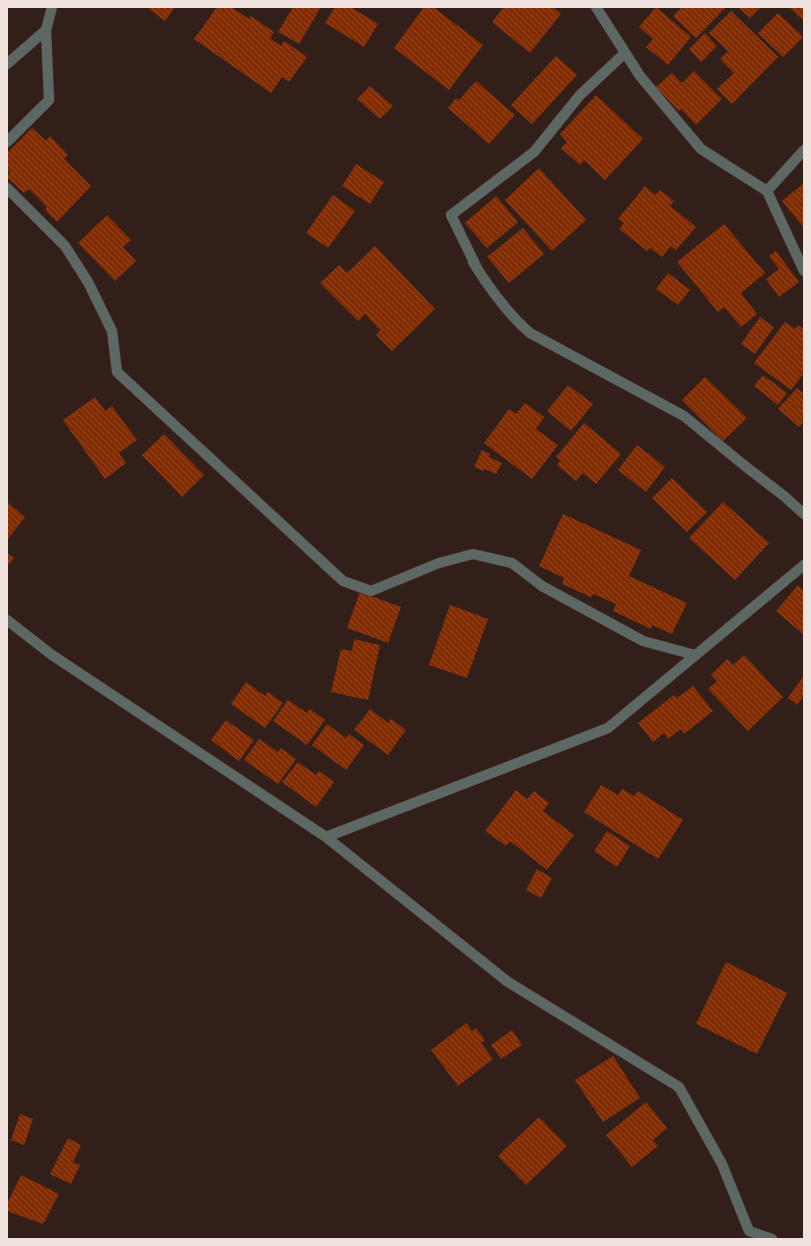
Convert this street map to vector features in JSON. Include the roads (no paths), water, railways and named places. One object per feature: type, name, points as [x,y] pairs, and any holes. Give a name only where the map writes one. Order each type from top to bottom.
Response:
[{"type":"street","points":[[7,142],[48,100],[46,30],[52,7]]},
{"type":"street","points":[[596,7],[640,76],[701,149],[767,191],[804,271]]},
{"type":"street","points":[[7,64],[46,30]]},
{"type":"street","points":[[625,53],[580,95],[534,152],[451,215],[475,265],[517,321],[530,333],[684,416],[784,496],[804,514]]},
{"type":"street","points":[[767,191],[804,150]]},
{"type":"street","points":[[7,188],[65,246],[88,282],[112,331],[117,372],[343,581],[371,591],[439,564],[473,554],[512,563],[542,586],[643,641],[696,655]]},
{"type":"street","points":[[326,837],[608,728],[804,565]]},
{"type":"street","points":[[7,620],[52,655],[326,837],[508,982],[678,1087],[722,1164],[749,1230],[772,1239]]}]
